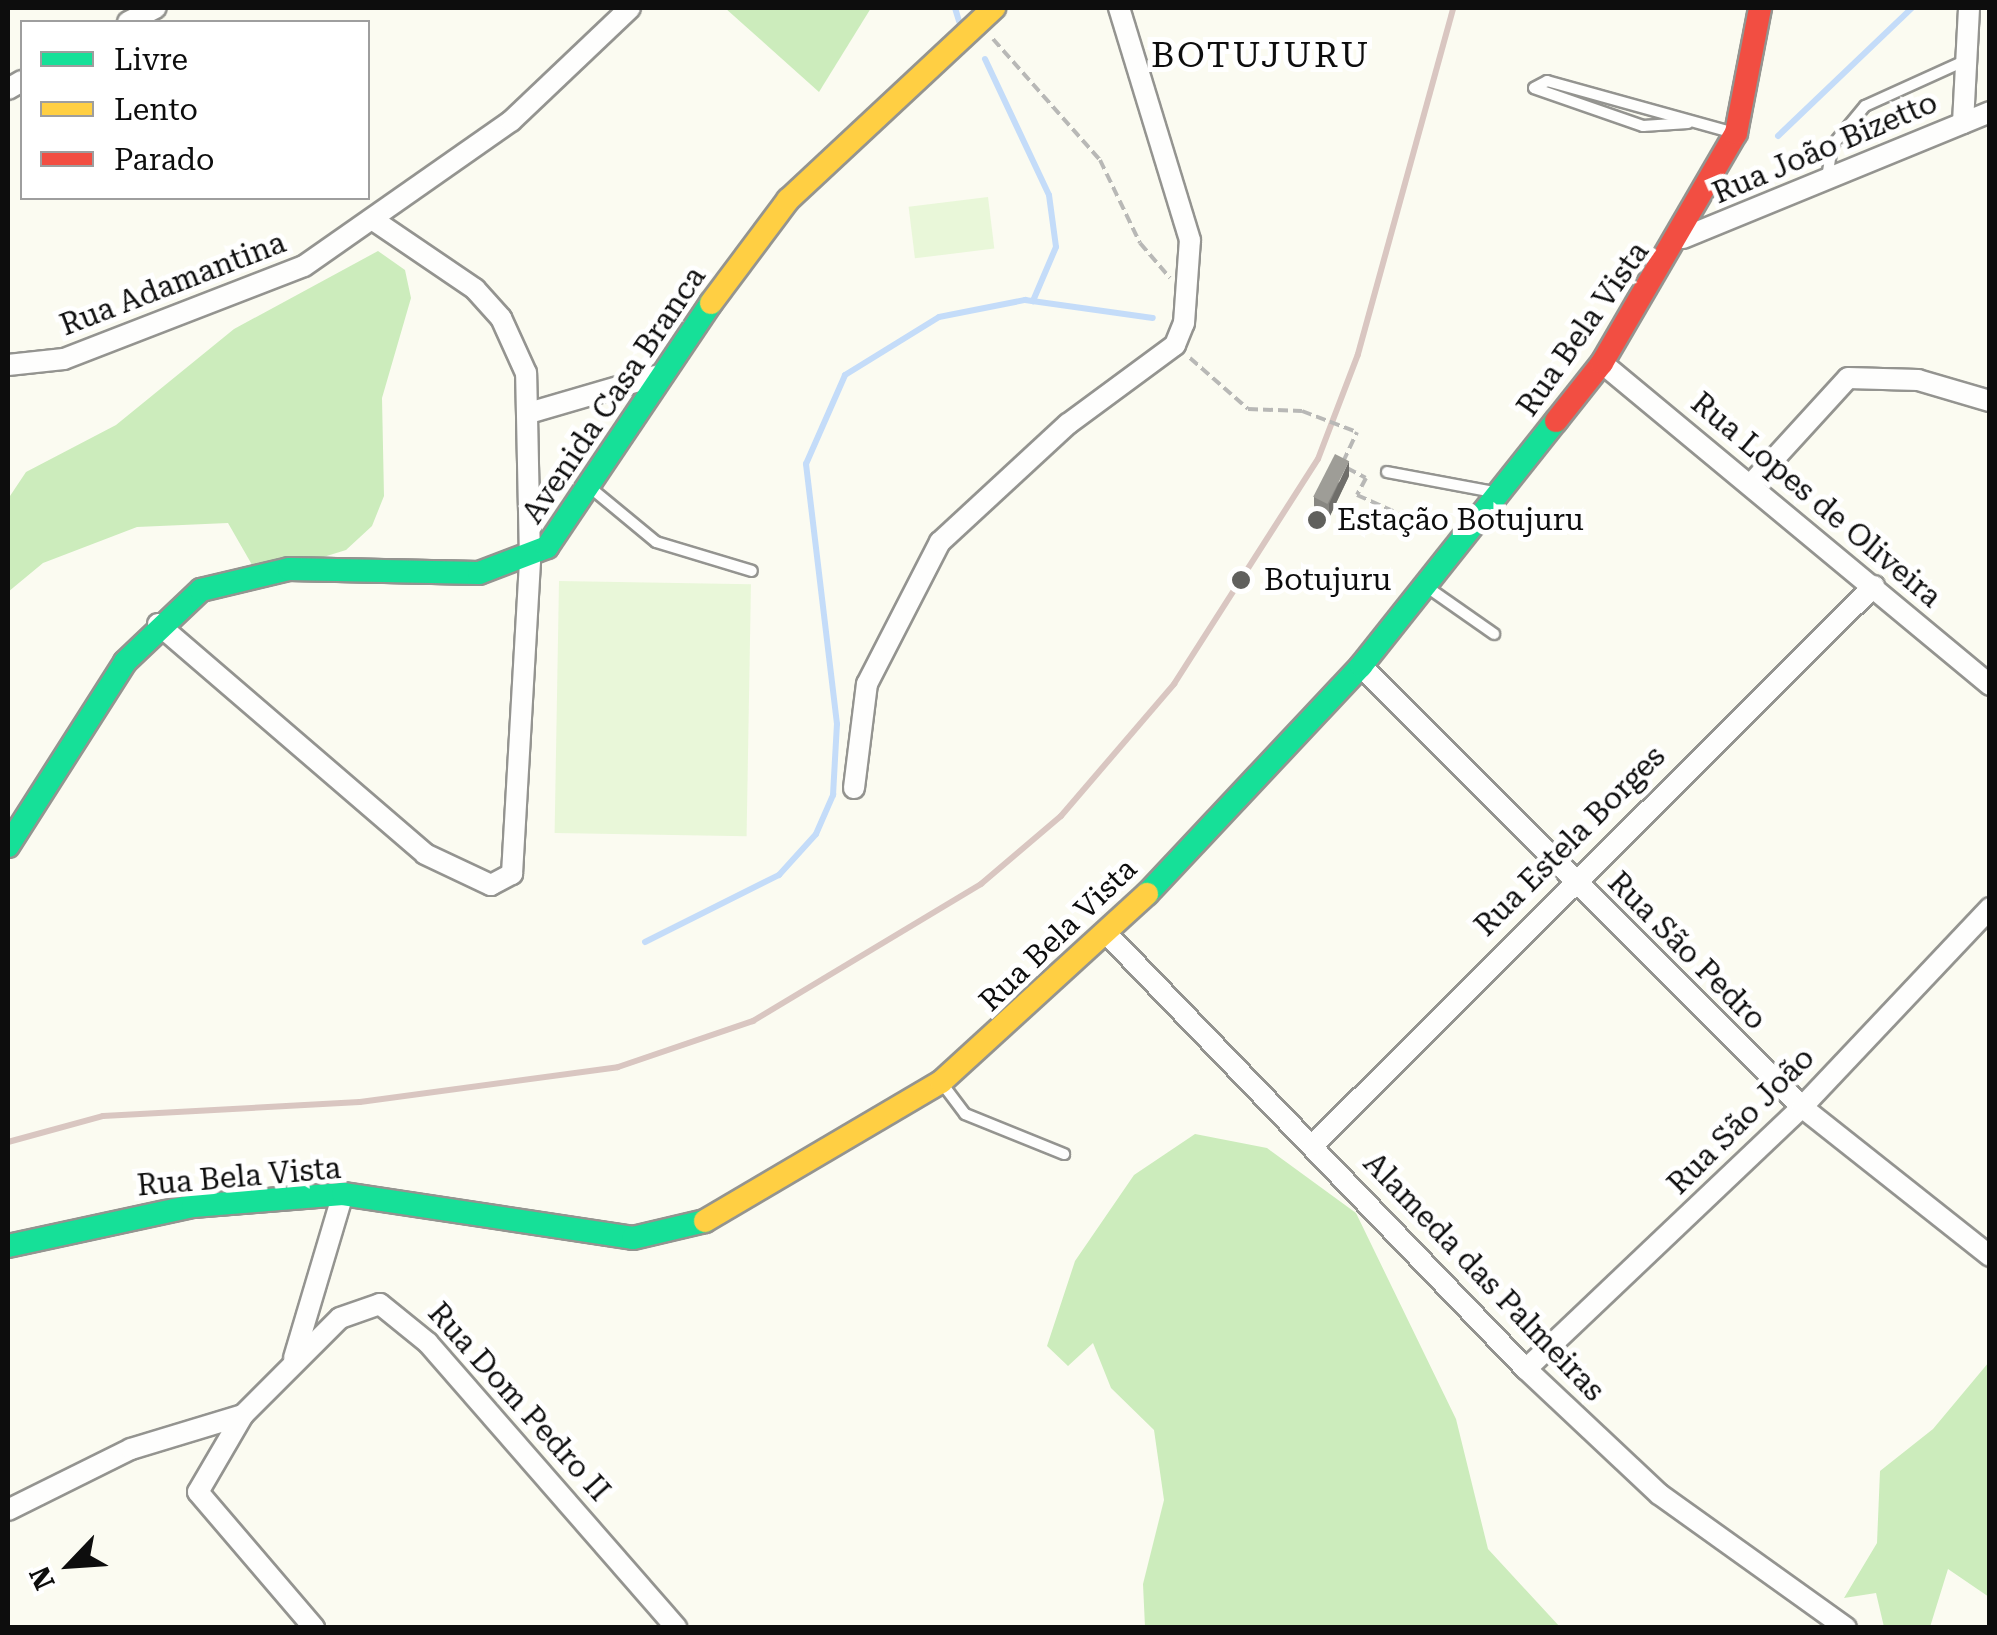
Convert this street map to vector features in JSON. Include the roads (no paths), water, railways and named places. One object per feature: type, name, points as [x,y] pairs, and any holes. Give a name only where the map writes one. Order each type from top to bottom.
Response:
[{"type":"street","points":[[132,20],[156,8]]},
{"type":"street","name":"Rua Adamantina","points":[[8,366],[64,360],[203,311],[304,266],[375,222],[511,121],[630,8]]},
{"type":"street","points":[[854,788],[867,684],[950,529],[1175,345],[1193,287],[1177,188],[1119,8]]},
{"type":"street","points":[[1963,123],[1969,8]]},
{"type":"street","name":"Rua Bela Vista","points":[[8,1246],[193,1206],[343,1194],[632,1238],[683,1230],[748,1203],[941,1082],[1108,935],[1360,666],[1602,363],[1683,238],[1736,134],[1756,14]]},
{"type":"street","name":"Avenida Casa Branca","points":[[8,846],[89,710],[158,624],[201,590],[238,576],[480,573],[530,559],[592,488],[656,376],[806,178],[986,15]]},
{"type":"street","name":"Rua João Bizetto","points":[[1683,238],[1825,186],[1990,112]]},
{"type":"street","points":[[158,624],[401,836],[491,885],[512,874],[530,559],[532,412],[501,318],[448,263],[375,222]]},
{"type":"street","name":"Rua Lopes de Oliveira","points":[[1602,363],[1990,686]]},
{"type":"street","points":[[532,412],[656,376]]},
{"type":"street","points":[[1752,484],[1848,378],[1918,380],[1990,401]]},
{"type":"street","name":"Rua Estela Borges","points":[[1313,1144],[1573,878],[1874,586]]},
{"type":"street","name":"Rua São Pedro","points":[[1360,666],[1802,1107],[1990,1256]]},
{"type":"street","name":"Rua São João","points":[[1526,1369],[1802,1107],[1990,908]]},
{"type":"street","name":"Alameda das Palmeiras","points":[[1108,935],[1526,1369],[1660,1494],[1846,1628]]},
{"type":"street","points":[[314,1628],[198,1492],[243,1415],[294,1360],[343,1194]]},
{"type":"street","name":"Rua Dom Pedro II","points":[[294,1360],[358,1306],[400,1314],[676,1628]]},
{"type":"street","points":[[8,1510],[131,1448],[243,1415]]},
{"type":"lane","points":[[1825,186],[1842,126],[1964,60]]},
{"type":"lane","points":[[1688,124],[1643,126],[1534,88],[1547,81],[1688,124],[1736,134]]},
{"type":"lane","points":[[1386,472],[1500,494]]},
{"type":"lane","points":[[592,488],[656,542],[752,571]]},
{"type":"lane","points":[[1426,587],[1494,634]]},
{"type":"lane","points":[[941,1082],[965,1114],[1064,1154]]},
{"type":"waterway","points":[[955,8],[959,21]]},
{"type":"waterway","points":[[1778,136],[1912,8]]},
{"type":"waterway","points":[[985,59],[1049,195],[1056,247],[1033,301]]},
{"type":"waterway","points":[[645,942],[779,875],[816,834],[833,795],[837,724],[806,464],[845,375],[939,317],[1025,300],[1153,318]]},
{"type":"railway","points":[[8,1142],[103,1116],[360,1102],[618,1067],[753,1021],[981,884],[1061,816],[1174,684],[1318,459],[1358,354],[1453,8]]},
{"type":"place","name":"Estação Botujuru","points":[[1317,520]]},
{"type":"place","name":"Botujuru","points":[[1241,580]]},
{"type":"district","name":"BOTUJURU","points":[[1261,56]]}]
